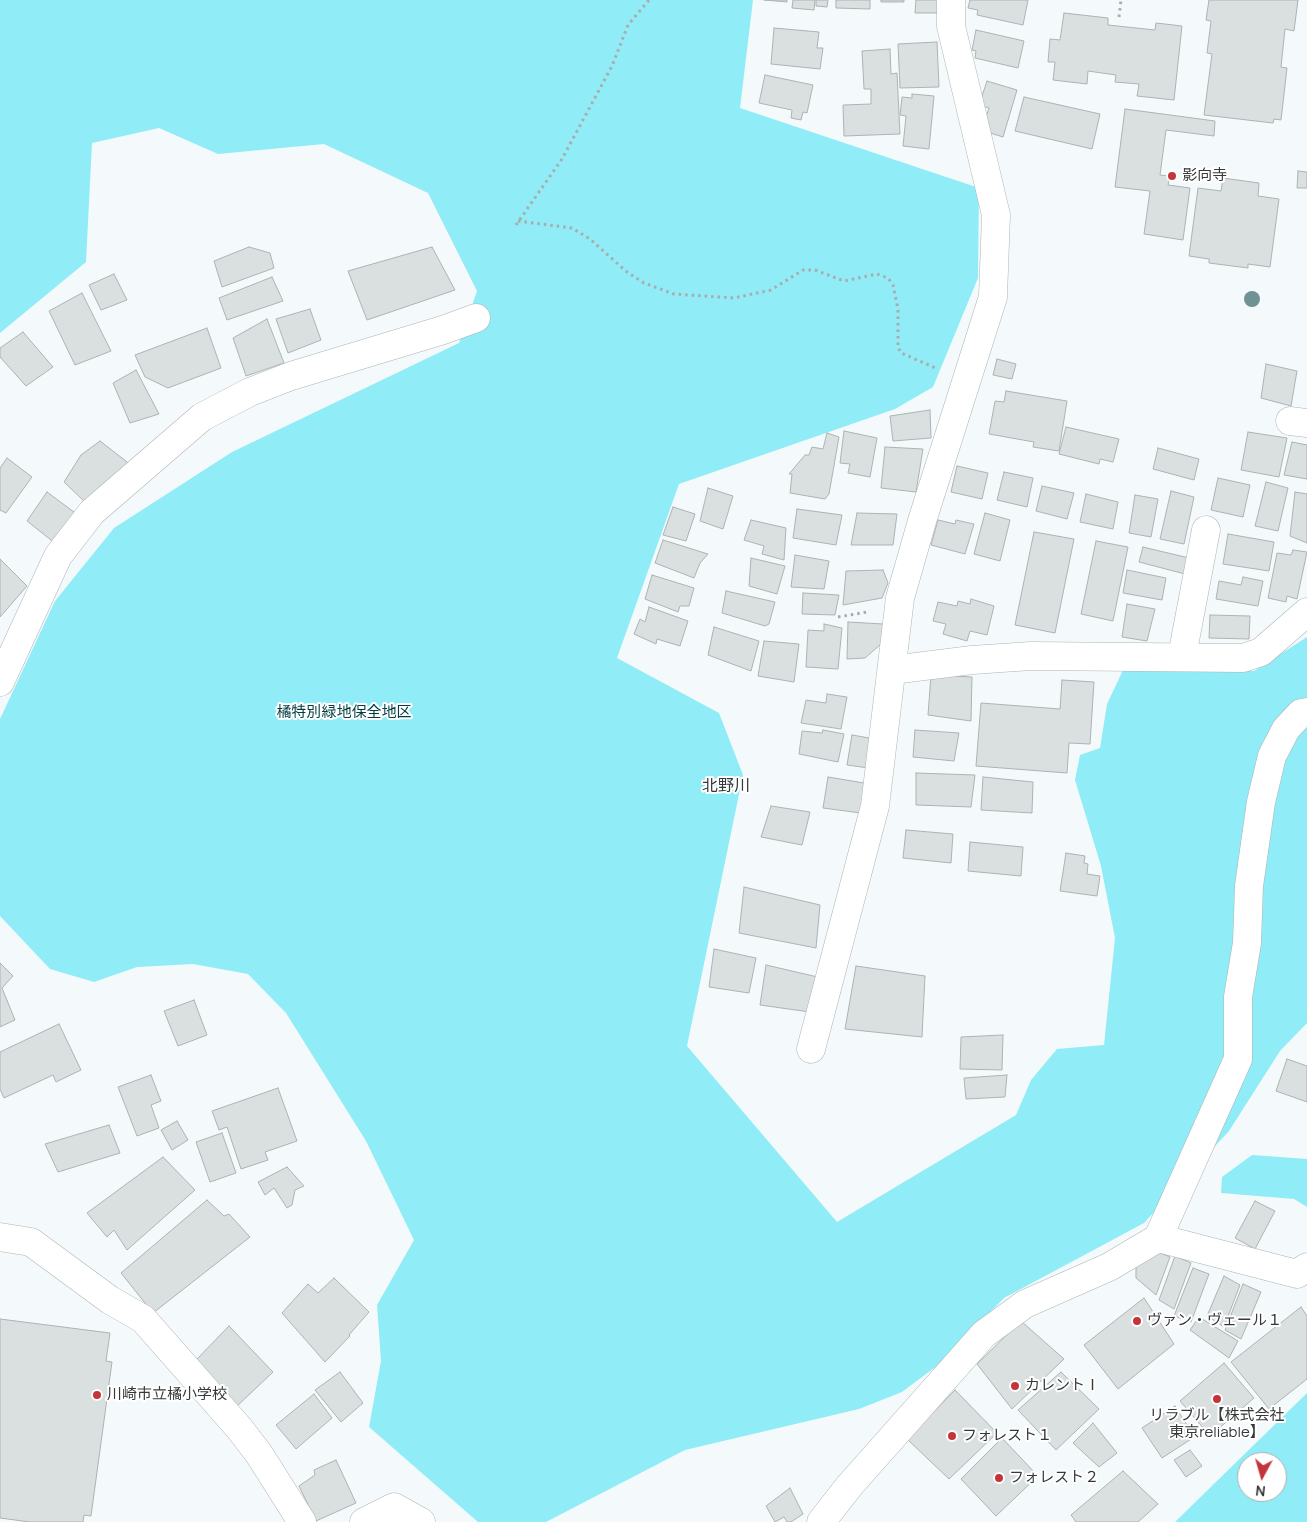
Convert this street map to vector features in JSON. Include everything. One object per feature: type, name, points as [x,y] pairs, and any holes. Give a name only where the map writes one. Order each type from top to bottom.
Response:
[{"type":"street","points":[[811,1049],[875,806],[900,598],[924,512],[993,297],[996,215],[951,26],[951,0]]},
{"type":"street","points":[[3,667],[58,556],[92,512],[202,417],[250,392],[292,376],[443,330],[476,318]]},
{"type":"street","points":[[1182,656],[1206,530]]},
{"type":"street","points":[[892,670],[972,660],[1031,656],[1243,658],[1261,652],[1307,612]]},
{"type":"street","points":[[820,1522],[850,1485],[984,1334],[1025,1304],[1110,1267],[1158,1238],[1238,1059],[1238,997],[1247,943],[1249,886],[1261,802],[1272,756],[1286,729],[1301,713],[1307,712]]},
{"type":"street","points":[[0,1237],[31,1242],[110,1300],[143,1320],[239,1428],[259,1454],[302,1522]]},
{"type":"street","points":[[1158,1238],[1297,1274],[1307,1267]]},
{"type":"street","points":[[364,1522],[394,1507],[422,1522]]},
{"type":"path","points":[[649,0],[628,25],[612,66],[562,159],[517,223],[572,228],[590,238],[639,280],[674,294],[734,298],[771,290],[803,270],[815,270],[844,281],[877,274],[888,278],[893,285],[898,309],[898,347],[901,353],[967,381]]},
{"type":"path","points":[[1119,17],[1121,0]]},
{"type":"green space","name":"橘特別緑地保全地区","points":[[0,0],[753,0],[740,108],[979,188],[978,278],[933,387],[895,409],[679,484],[617,658],[719,713],[743,775],[687,1046],[837,1222],[1016,1115],[1031,1080],[1057,1049],[1104,1045],[1115,938],[1101,866],[1075,780],[1080,755],[1100,748],[1107,704],[1123,670],[1254,671],[1307,637],[1307,1023],[1280,1051],[1229,1131],[1144,1223],[1004,1298],[938,1365],[902,1392],[859,1409],[685,1450],[546,1522],[478,1522],[369,1427],[381,1361],[377,1305],[414,1240],[366,1141],[286,1013],[248,974],[193,964],[137,967],[94,982],[50,969],[0,916],[0,719],[55,601],[114,528],[232,452],[459,343],[477,291],[428,193],[324,144],[218,154],[159,128],[92,143],[86,262],[0,333]]},
{"type":"green space","points":[[1252,1155],[1307,1159],[1307,1207],[1294,1199],[1221,1193],[1222,1177]]},
{"type":"green space","points":[[1307,1393],[1307,1522],[1175,1522],[1237,1461],[1237,1502],[1287,1502],[1287,1452],[1247,1452]]},
{"type":"building","points":[[764,0],[787,0],[787,2]]},
{"type":"building","points":[[793,0],[815,0],[814,10],[792,8]]},
{"type":"building","points":[[816,0],[828,0],[827,7],[816,6]]},
{"type":"building","points":[[836,0],[870,0],[870,9],[836,8]]},
{"type":"building","points":[[881,0],[904,0],[904,2],[881,2]]},
{"type":"building","points":[[916,0],[938,0],[938,13],[915,13]]},
{"type":"building","points":[[970,0],[1028,0],[1023,25],[977,15],[978,10],[968,8]]},
{"type":"building","points":[[1209,0],[1298,0],[1294,31],[1285,29],[1281,67],[1287,68],[1281,120],[1274,119],[1273,123],[1204,115],[1212,54],[1207,53],[1211,21],[1206,20]]},
{"type":"building","points":[[1064,13],[1108,18],[1108,25],[1155,30],[1156,23],[1182,26],[1174,100],[1137,96],[1139,84],[1115,82],[1116,75],[1088,71],[1087,84],[1053,80],[1055,62],[1048,62],[1050,39],[1060,40]]},
{"type":"building","points":[[774,28],[819,32],[817,48],[823,48],[820,69],[771,64]]},
{"type":"building","points":[[976,30],[1024,41],[1018,68],[975,58],[976,51],[972,50]]},
{"type":"building","points":[[937,42],[939,87],[900,88],[898,44]]},
{"type":"building","points":[[890,49],[891,74],[897,73],[900,134],[844,136],[843,105],[871,104],[871,89],[864,89],[862,51]]},
{"type":"building","points":[[765,75],[813,85],[807,113],[803,112],[801,120],[791,118],[792,110],[759,103]]},
{"type":"building","points":[[987,81],[1017,90],[1003,137],[987,132],[989,124],[984,123],[989,108],[979,105]]},
{"type":"building","points":[[912,94],[934,96],[929,149],[903,146],[906,116],[900,115],[902,97],[912,98]]},
{"type":"building","points":[[1024,97],[1100,114],[1092,149],[1015,131]]},
{"type":"building","points":[[1125,109],[1215,121],[1214,136],[1166,130],[1160,175],[1170,176],[1168,185],[1190,188],[1183,240],[1144,234],[1150,191],[1115,187]]},
{"type":"building","points":[[1298,171],[1307,172],[1307,188],[1297,188]]},
{"type":"building","points":[[1223,178],[1259,183],[1258,196],[1279,199],[1270,267],[1248,264],[1248,268],[1209,263],[1209,259],[1189,256],[1198,188],[1221,191]]},
{"type":"building","points":[[249,247],[270,253],[274,268],[222,287],[214,261]]},
{"type":"building","points":[[432,247],[455,290],[367,320],[348,271]]},
{"type":"building","points":[[114,274],[127,300],[101,310],[89,285]]},
{"type":"building","points":[[272,277],[283,301],[227,320],[219,298]]},
{"type":"building","points":[[82,293],[111,351],[75,365],[49,311]]},
{"type":"building","points":[[310,309],[321,340],[288,353],[276,319]]},
{"type":"building","points":[[267,319],[284,363],[246,376],[233,338]]},
{"type":"building","points":[[207,328],[221,368],[168,388],[145,377],[135,355]]},
{"type":"building","points":[[23,332],[53,367],[26,386],[0,357],[0,348]]},
{"type":"building","points":[[997,359],[1016,364],[1012,379],[993,375]]},
{"type":"building","points":[[1266,364],[1297,371],[1291,406],[1261,398]]},
{"type":"building","points":[[136,370],[159,414],[130,423],[113,383]]},
{"type":"building","points":[[1006,391],[1067,401],[1059,451],[1033,447],[1034,442],[989,434],[995,401],[1004,402]]},
{"type":"building","points":[[930,410],[931,438],[893,441],[890,416]]},
{"type":"building","points":[[1066,427],[1119,439],[1113,462],[1100,459],[1099,464],[1059,454]]},
{"type":"building","points":[[844,431],[877,438],[870,477],[848,473],[850,464],[840,463]]},
{"type":"building","points":[[1248,432],[1287,438],[1279,477],[1241,470]]},
{"type":"building","points":[[827,433],[839,437],[829,494],[825,499],[790,493],[792,474],[789,474],[805,455],[809,455],[812,447],[823,449]]},
{"type":"building","points":[[100,441],[131,465],[86,503],[64,482],[81,455]]},
{"type":"building","points":[[1292,442],[1307,445],[1307,479],[1284,475]]},
{"type":"building","points":[[885,447],[923,449],[916,492],[881,488]]},
{"type":"building","points":[[1158,448],[1199,459],[1194,480],[1153,469]]},
{"type":"building","points":[[7,458],[32,477],[6,513],[0,510],[0,468]]},
{"type":"building","points":[[957,466],[988,473],[982,499],[951,492]]},
{"type":"building","points":[[1004,472],[1033,478],[1027,507],[997,500]]},
{"type":"building","points":[[1218,478],[1250,485],[1243,517],[1211,510]]},
{"type":"building","points":[[1266,482],[1288,488],[1278,531],[1255,526]]},
{"type":"building","points":[[1042,486],[1074,493],[1067,519],[1036,511]]},
{"type":"building","points":[[708,488],[733,496],[723,529],[700,521]]},
{"type":"building","points":[[1171,491],[1194,497],[1184,544],[1160,539]]},
{"type":"building","points":[[47,492],[78,515],[56,544],[27,521]]},
{"type":"building","points":[[1295,492],[1307,494],[1307,543],[1290,536]]},
{"type":"building","points":[[1086,494],[1118,502],[1113,529],[1080,522]]},
{"type":"building","points":[[1135,495],[1158,499],[1151,537],[1129,533]]},
{"type":"building","points":[[673,507],[695,514],[686,541],[663,535]]},
{"type":"building","points":[[797,509],[842,515],[836,545],[793,538]]},
{"type":"building","points":[[857,513],[897,514],[893,545],[851,545]]},
{"type":"building","points":[[985,513],[1010,520],[1000,561],[974,554]]},
{"type":"building","points":[[751,520],[786,528],[784,560],[762,554],[764,546],[744,540]]},
{"type":"building","points":[[938,520],[955,524],[956,520],[974,524],[965,554],[931,545]]},
{"type":"building","points":[[1034,532],[1074,539],[1055,633],[1015,625]]},
{"type":"building","points":[[1228,534],[1274,542],[1269,571],[1223,564]]},
{"type":"building","points":[[663,540],[708,554],[700,563],[694,578],[655,563]]},
{"type":"building","points":[[1096,541],[1128,547],[1113,621],[1081,614]]},
{"type":"building","points":[[1143,547],[1189,558],[1185,574],[1139,562]]},
{"type":"building","points":[[1293,550],[1307,552],[1297,599],[1287,596],[1286,602],[1268,598],[1277,553],[1291,555]]},
{"type":"building","points":[[795,555],[829,561],[824,589],[791,587]]},
{"type":"building","points":[[751,558],[785,566],[777,594],[749,586]]},
{"type":"building","points":[[0,559],[27,586],[0,617]]},
{"type":"building","points":[[883,570],[888,583],[882,598],[843,605],[846,571]]},
{"type":"building","points":[[1127,570],[1166,578],[1162,600],[1123,593]]},
{"type":"building","points":[[652,575],[694,588],[689,606],[680,606],[678,612],[645,599]]},
{"type":"building","points":[[1243,577],[1263,581],[1258,606],[1216,599],[1219,581],[1241,585]]},
{"type":"building","points":[[726,591],[775,602],[769,624],[765,626],[722,613]]},
{"type":"building","points":[[803,593],[839,595],[835,615],[802,614]]},
{"type":"building","points":[[971,599],[994,606],[987,635],[970,631],[967,641],[943,634],[946,624],[933,621],[938,602],[957,606],[958,601],[970,604]]},
{"type":"building","points":[[1127,604],[1155,609],[1147,641],[1122,637]]},
{"type":"building","points":[[649,607],[688,621],[680,646],[657,639],[656,644],[634,634],[640,619],[645,622]]},
{"type":"building","points":[[1210,615],[1250,616],[1249,639],[1209,638]]},
{"type":"building","points":[[848,622],[883,624],[881,644],[865,658],[847,659]]},
{"type":"building","points":[[824,624],[842,628],[838,669],[806,667],[808,630],[824,631]]},
{"type":"building","points":[[714,627],[759,641],[751,671],[708,655]]},
{"type":"building","points":[[764,641],[799,644],[794,682],[758,676]]},
{"type":"building","points":[[931,675],[972,677],[971,721],[928,715]]},
{"type":"building","points":[[1062,680],[1094,682],[1090,744],[1069,743],[1067,773],[976,766],[981,703],[1060,709]]},
{"type":"building","points":[[827,694],[847,697],[841,729],[801,723],[806,700],[826,703]]},
{"type":"building","points":[[823,730],[844,734],[838,762],[799,754],[802,731],[822,733]]},
{"type":"building","points":[[915,730],[959,733],[954,761],[913,757]]},
{"type":"building","points":[[852,735],[881,740],[876,769],[847,765]]},
{"type":"building","points":[[916,773],[975,775],[971,807],[916,805]]},
{"type":"building","points":[[828,777],[864,783],[861,813],[823,808]]},
{"type":"building","points":[[983,777],[1033,782],[1032,813],[981,810]]},
{"type":"building","points":[[771,806],[810,812],[802,845],[761,837]]},
{"type":"building","points":[[906,830],[953,834],[951,863],[903,858]]},
{"type":"building","points":[[970,842],[1023,847],[1021,876],[968,871]]},
{"type":"building","points":[[1066,853],[1085,856],[1084,863],[1088,864],[1087,874],[1100,876],[1097,896],[1060,891]]},
{"type":"building","points":[[744,887],[820,905],[816,948],[739,933]]},
{"type":"building","points":[[714,949],[756,958],[749,993],[709,987]]},
{"type":"building","points":[[0,963],[13,976],[2,988],[15,1020],[0,1027]]},
{"type":"building","points":[[766,965],[822,978],[817,1013],[760,1005]]},
{"type":"building","points":[[856,966],[925,976],[922,1037],[845,1029]]},
{"type":"building","points":[[194,1000],[207,1035],[178,1046],[164,1011]]},
{"type":"building","points":[[59,1024],[81,1070],[56,1082],[53,1075],[4,1098],[0,1089],[0,1052]]},
{"type":"building","points":[[1003,1035],[1002,1070],[960,1069],[961,1037]]},
{"type":"building","points":[[1287,1059],[1307,1066],[1307,1102],[1276,1091]]},
{"type":"building","points":[[151,1075],[161,1101],[151,1105],[159,1128],[137,1136],[118,1087]]},
{"type":"building","points":[[1007,1075],[1005,1097],[966,1099],[964,1078]]},
{"type":"building","points":[[278,1088],[297,1141],[265,1152],[268,1160],[241,1169],[227,1127],[219,1130],[212,1111]]},
{"type":"building","points":[[177,1121],[188,1140],[172,1150],[161,1130]]},
{"type":"building","points":[[109,1125],[120,1153],[58,1172],[45,1144]]},
{"type":"building","points":[[222,1133],[236,1173],[210,1182],[196,1142]]},
{"type":"building","points":[[163,1157],[195,1190],[127,1250],[114,1230],[107,1237],[87,1213]]},
{"type":"building","points":[[287,1167],[304,1186],[295,1190],[292,1205],[287,1208],[274,1188],[265,1195],[258,1182]]},
{"type":"building","points":[[207,1200],[224,1216],[229,1214],[250,1237],[153,1313],[121,1273]]},
{"type":"building","points":[[1255,1201],[1275,1211],[1255,1249],[1235,1238]]},
{"type":"building","points":[[1156,1251],[1170,1257],[1156,1295],[1136,1278],[1136,1262]]},
{"type":"building","points":[[1175,1256],[1191,1263],[1174,1309],[1159,1300]]},
{"type":"building","points":[[1193,1268],[1209,1274],[1191,1322],[1174,1316]]},
{"type":"building","points":[[1224,1276],[1240,1285],[1224,1327],[1207,1316]]},
{"type":"building","points":[[334,1278],[369,1312],[350,1336],[325,1362],[282,1313],[308,1284],[318,1293]]},
{"type":"building","points":[[1243,1284],[1261,1292],[1241,1339],[1225,1330]]},
{"type":"building","name":"ヴァン・ヴェール１","points":[[1144,1298],[1174,1344],[1118,1389],[1084,1345]]},
{"type":"building","points":[[1301,1307],[1307,1316],[1307,1379],[1269,1409],[1231,1362]]},
{"type":"building","points":[[1199,1317],[1238,1341],[1229,1358],[1190,1330]]},
{"type":"building","points":[[0,1319],[110,1333],[106,1361],[112,1362],[91,1516],[84,1515],[83,1522],[30,1522],[0,1518]]},
{"type":"building","name":"カレントⅠ","points":[[1021,1321],[1064,1359],[1012,1409],[977,1364]]},
{"type":"building","points":[[229,1326],[273,1372],[235,1408],[195,1361]]},
{"type":"building","points":[[1224,1363],[1254,1398],[1210,1436],[1180,1401]]},
{"type":"building","points":[[340,1372],[363,1403],[341,1422],[315,1390]]},
{"type":"building","points":[[1061,1372],[1099,1409],[1056,1450],[1018,1410]]},
{"type":"building","name":"フォレスト１","points":[[955,1390],[997,1433],[949,1479],[907,1439]]},
{"type":"building","points":[[314,1394],[332,1418],[296,1449],[276,1425]]},
{"type":"building","points":[[1175,1406],[1187,1425],[1191,1423],[1199,1434],[1162,1458],[1142,1428]]},
{"type":"building","points":[[1093,1423],[1117,1453],[1099,1467],[1073,1443]]},
{"type":"building","name":"フォレスト２","points":[[1002,1438],[1038,1476],[996,1516],[961,1479]]},
{"type":"building","points":[[1190,1450],[1202,1466],[1186,1477],[1174,1460]]},
{"type":"building","points":[[336,1460],[356,1503],[316,1521],[299,1486],[315,1475],[314,1470]]},
{"type":"building","points":[[1123,1471],[1158,1504],[1138,1522],[1076,1522],[1071,1515]]},
{"type":"building","points":[[790,1488],[803,1514],[791,1522],[787,1522],[784,1517],[775,1522],[766,1506]]},
{"type":"place","name":"影向寺","points":[[1172,176]]},
{"type":"place","name":"ヴァン・ヴェール１","points":[[1137,1321]]},
{"type":"place","name":"カレントⅠ","points":[[1015,1386]]},
{"type":"place","name":"川崎市立橘小学校","points":[[97,1395]]},
{"type":"place","name":"リラブル【株式会社 東京reliable】","points":[[1217,1399]]},
{"type":"place","name":"フォレスト１","points":[[952,1436]]},
{"type":"place","name":"フォレスト２","points":[[999,1478]]},
{"type":"district","name":"北野川","points":[[726,787]]}]
